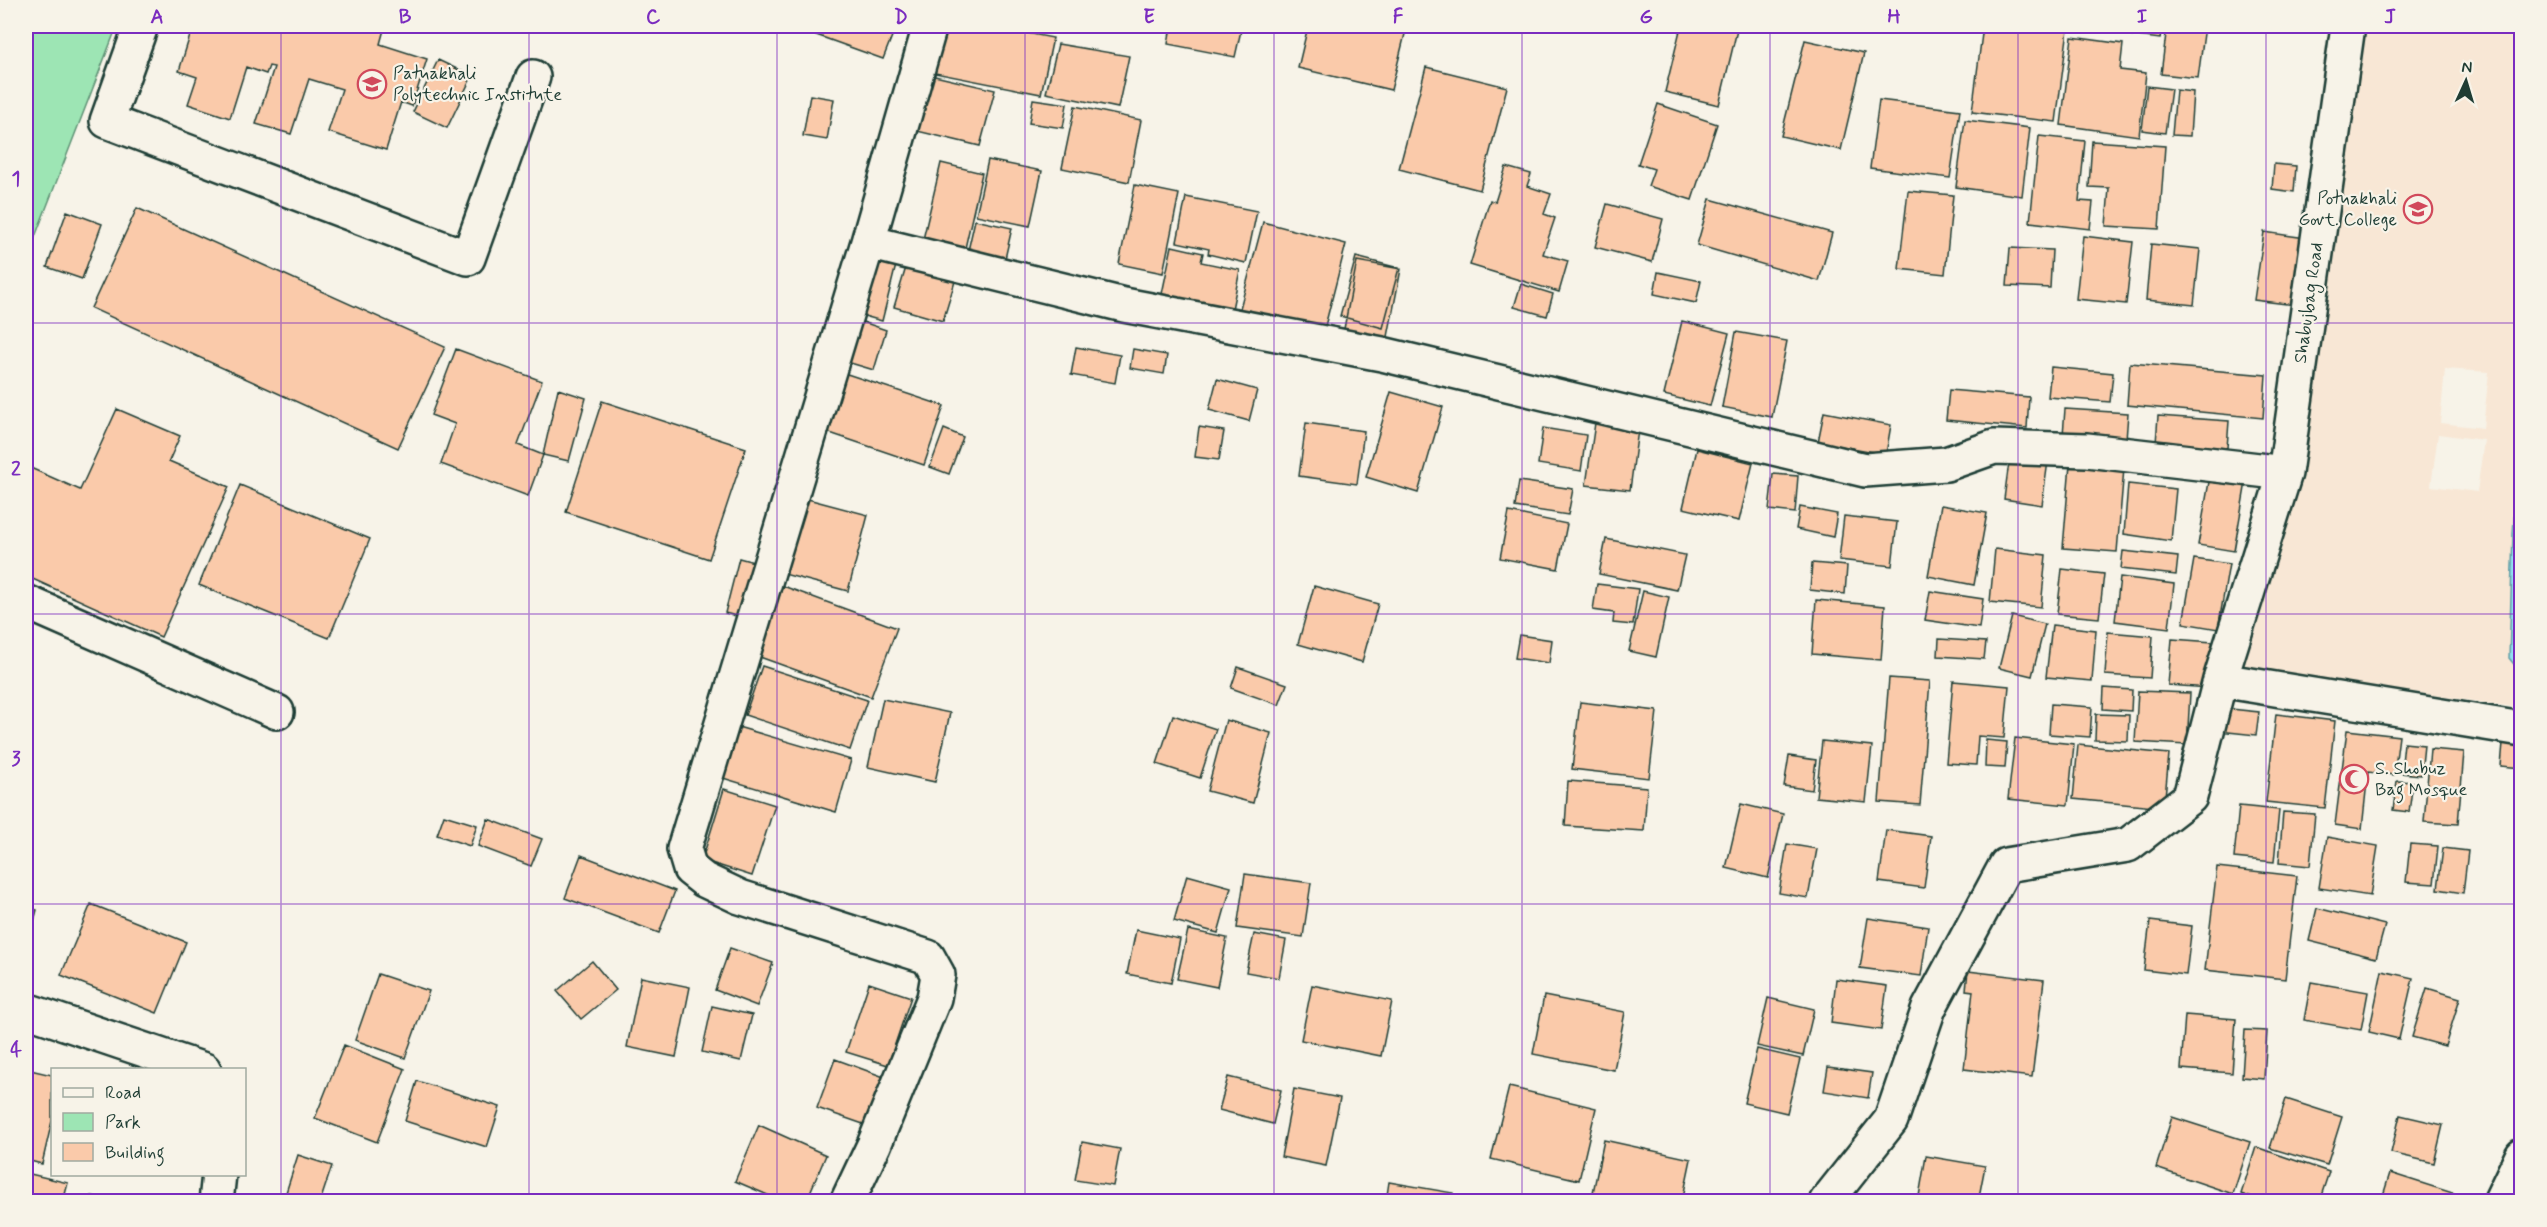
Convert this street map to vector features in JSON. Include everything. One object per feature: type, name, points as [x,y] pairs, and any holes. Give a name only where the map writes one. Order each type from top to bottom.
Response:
[{"type":"street","points":[[141,26],[106,121],[468,258],[532,77]]},
{"type":"street","points":[[847,1202],[874,1145],[930,1009],[938,975],[928,957],[740,897],[704,880],[690,869],[684,849],[868,242],[930,26]]},
{"type":"street","name":"Shabujbag Road","points":[[1826,1202],[1891,1120],[1929,1008],[2006,865],[2128,845],[2190,797],[2220,680],[2285,473],[2348,26]]},
{"type":"street","points":[[868,242],[1124,305],[1382,354],[1865,470],[1946,464],[1994,447],[2087,450],[2285,473]]},
{"type":"street","points":[[26,602],[277,712]]},
{"type":"street","points":[[2220,680],[2522,729]]},
{"type":"street","points":[[26,1010],[198,1068]]},
{"type":"street","points":[[2499,1202],[2522,1156]]},
{"type":"street","points":[[216,1202],[219,1176]]},
{"type":"shaded area","name":"Potuakhali Govt. College","points":[[2343,26],[2521,26],[2521,708],[2240,667]],"holes":[[[2445,369],[2489,372],[2483,428],[2440,423]],[[2438,434],[2484,440],[2477,492],[2431,486]]]},
{"type":"green space","points":[[26,26],[117,26],[26,260]]},
{"type":"water","points":[[2521,463],[2521,673],[2509,658],[2513,534],[2517,476]]},
{"type":"building","name":"Patuakhali Polytechnic Institute","points":[[193,26],[385,26],[380,44],[427,59],[412,106],[401,102],[386,150],[328,132],[342,89],[309,79],[291,134],[256,124],[274,67],[269,66],[266,74],[246,67],[230,118],[188,104],[197,77],[179,71]]},
{"type":"building","points":[[811,26],[896,26],[883,59],[808,32]]},
{"type":"building","points":[[940,26],[991,26],[1053,38],[1041,94],[930,72]]},
{"type":"building","points":[[1171,26],[1242,26],[1235,57],[1168,44]]},
{"type":"building","points":[[1308,26],[1407,26],[1391,90],[1298,68]]},
{"type":"building","points":[[1681,26],[1717,26],[1737,30],[1719,105],[1665,92]]},
{"type":"building","points":[[1983,26],[2035,26],[2068,29],[2056,122],[1972,112]]},
{"type":"building","points":[[2132,26],[2162,26],[2160,39],[2130,35]]},
{"type":"building","points":[[2167,26],[2205,26],[2198,78],[2161,74]]},
{"type":"building","points":[[2072,37],[2123,44],[2120,70],[2146,73],[2139,136],[2061,125]]},
{"type":"building","points":[[1805,40],[1864,53],[1841,150],[1781,136]]},
{"type":"building","points":[[1058,44],[1129,56],[1118,108],[1046,93]]},
{"type":"building","points":[[438,60],[472,76],[447,128],[413,112]]},
{"type":"building","points":[[1426,67],[1507,87],[1480,190],[1399,169]]},
{"type":"building","points":[[926,74],[995,90],[980,146],[913,130]]},
{"type":"building","points":[[2147,86],[2171,89],[2165,133],[2142,130]]},
{"type":"building","points":[[2176,90],[2193,92],[2190,136],[2172,135]]},
{"type":"building","points":[[810,95],[834,99],[827,140],[803,136]]},
{"type":"building","points":[[1033,99],[1067,104],[1063,128],[1029,123]]},
{"type":"building","points":[[1879,100],[1960,110],[1950,178],[1870,168]]},
{"type":"building","points":[[1658,104],[1717,124],[1692,200],[1648,186],[1654,169],[1638,164]]},
{"type":"building","points":[[1075,106],[1141,120],[1129,182],[1062,168]]},
{"type":"building","points":[[1965,120],[2030,128],[2022,196],[1956,187]]},
{"type":"building","points":[[2039,136],[2085,141],[2079,201],[2093,202],[2090,229],[2030,222]]},
{"type":"building","points":[[2092,141],[2165,146],[2159,229],[2106,226],[2109,188],[2089,187]]},
{"type":"building","points":[[988,160],[1042,171],[1030,226],[976,215]]},
{"type":"building","points":[[941,163],[982,173],[963,257],[921,248]]},
{"type":"building","points":[[2274,164],[2296,166],[2294,192],[2272,189]]},
{"type":"building","points":[[1506,167],[1531,174],[1527,186],[1551,194],[1544,214],[1555,218],[1543,254],[1568,261],[1559,292],[1470,265],[1490,200],[1495,202]]},
{"type":"building","points":[[1135,185],[1179,194],[1163,273],[1119,264]]},
{"type":"building","points":[[1908,191],[1953,195],[1945,274],[1899,269]]},
{"type":"building","points":[[1186,197],[1257,211],[1246,263],[1208,254],[1209,249],[1177,242]]},
{"type":"building","points":[[1710,199],[1832,233],[1819,281],[1697,245]]},
{"type":"building","points":[[1607,204],[1663,219],[1652,262],[1595,247]]},
{"type":"building","points":[[137,208],[445,347],[398,448],[91,308]]},
{"type":"building","points":[[67,211],[102,224],[82,279],[47,267]]},
{"type":"building","points":[[975,220],[1012,228],[1004,263],[967,255]]},
{"type":"building","points":[[1263,222],[1346,244],[1323,334],[1239,312]]},
{"type":"building","points":[[2264,232],[2313,239],[2304,306],[2254,300]]},
{"type":"building","points":[[2083,236],[2133,242],[2126,304],[2076,299]]},
{"type":"building","points":[[2151,244],[2200,249],[2194,305],[2146,300]]},
{"type":"building","points":[[1172,246],[1203,253],[1201,262],[1240,270],[1232,309],[1162,294]]},
{"type":"building","points":[[2010,248],[2052,250],[2050,288],[2007,286]]},
{"type":"building","points":[[872,255],[897,261],[882,321],[857,314]]},
{"type":"building","points":[[1356,257],[1399,268],[1383,328],[1340,316]]},
{"type":"building","points":[[1357,261],[1401,269],[1387,342],[1343,334]]},
{"type":"building","points":[[907,264],[956,278],[943,321],[894,307]]},
{"type":"building","points":[[1658,272],[1701,281],[1696,303],[1654,294]]},
{"type":"building","points":[[1521,284],[1553,294],[1547,316],[1514,307]]},
{"type":"building","points":[[860,321],[886,330],[874,370],[847,362]]},
{"type":"building","points":[[1682,321],[1729,333],[1710,406],[1664,395]]},
{"type":"building","points":[[1736,332],[1787,341],[1772,417],[1722,407]]},
{"type":"building","points":[[1076,347],[1120,355],[1115,383],[1071,375]]},
{"type":"building","points":[[456,349],[542,381],[518,445],[543,455],[528,496],[441,464],[455,424],[431,415]]},
{"type":"building","points":[[1133,349],[1167,355],[1164,374],[1130,368]]},
{"type":"building","points":[[2130,363],[2266,375],[2263,418],[2127,405]]},
{"type":"building","points":[[2051,367],[2113,373],[2110,402],[2048,397]]},
{"type":"building","points":[[841,372],[944,406],[924,465],[821,430]]},
{"type":"building","points":[[1217,379],[1257,390],[1249,421],[1209,410]]},
{"type":"building","points":[[558,389],[586,398],[569,461],[543,455]]},
{"type":"building","points":[[1949,390],[2029,397],[2027,428],[1946,420]]},
{"type":"building","points":[[1391,392],[1443,407],[1418,493],[1366,477]]},
{"type":"building","points":[[602,401],[746,448],[709,559],[566,512]]},
{"type":"building","points":[[117,409],[180,436],[169,461],[229,487],[161,637],[26,576],[26,466],[80,490]]},
{"type":"building","points":[[2065,409],[2128,413],[2126,440],[2063,435]]},
{"type":"building","points":[[1824,412],[1891,425],[1886,454],[1818,442]]},
{"type":"building","points":[[1596,416],[1639,422],[1630,490],[1586,485]]},
{"type":"building","points":[[2158,416],[2229,421],[2227,448],[2156,443]]},
{"type":"building","points":[[1306,423],[1364,431],[1357,484],[1299,476]]},
{"type":"building","points":[[1199,427],[1224,431],[1219,460],[1195,457]]},
{"type":"building","points":[[1543,428],[1586,435],[1581,471],[1538,464]]},
{"type":"building","points":[[944,429],[963,437],[949,474],[930,467]]},
{"type":"building","points":[[1697,449],[1753,463],[1739,521],[1683,508]]},
{"type":"building","points":[[2010,455],[2048,461],[2042,505],[2004,499]]},
{"type":"building","points":[[2070,464],[2124,468],[2117,552],[2063,548]]},
{"type":"building","points":[[1773,474],[1798,476],[1795,513],[1769,510]]},
{"type":"building","points":[[2210,476],[2246,482],[2234,551],[2198,545]]},
{"type":"building","points":[[1519,481],[1573,489],[1568,515],[1515,507]]},
{"type":"building","points":[[2128,484],[2176,489],[2171,541],[2124,534]]},
{"type":"building","points":[[240,485],[370,539],[329,638],[199,585]]},
{"type":"building","points":[[804,498],[868,515],[848,591],[784,574]]},
{"type":"building","points":[[1941,505],[1987,513],[1974,585],[1928,576]]},
{"type":"building","points":[[1800,507],[1837,514],[1833,537],[1796,529]]},
{"type":"building","points":[[1509,512],[1567,524],[1558,569],[1500,558]]},
{"type":"building","points":[[1844,516],[1897,522],[1892,566],[1839,560]]},
{"type":"building","points":[[1606,539],[1685,555],[1677,590],[1599,574]]},
{"type":"building","points":[[1995,549],[2046,555],[2041,607],[1990,602]]},
{"type":"building","points":[[2123,551],[2178,557],[2176,575],[2121,569]]},
{"type":"building","points":[[739,558],[761,564],[747,619],[725,613]]},
{"type":"building","points":[[2194,559],[2229,564],[2218,629],[2183,623]]},
{"type":"building","points":[[1812,563],[1847,566],[1845,594],[1810,590]]},
{"type":"building","points":[[2062,569],[2104,574],[2099,618],[2057,614]]},
{"type":"building","points":[[2120,577],[2174,584],[2169,628],[2115,621]]},
{"type":"building","points":[[1597,584],[1638,589],[1633,625],[1613,623],[1614,613],[1593,610]]},
{"type":"building","points":[[783,586],[897,628],[871,697],[757,656]]},
{"type":"building","points":[[1314,586],[1378,604],[1362,662],[1298,644]]},
{"type":"building","points":[[1643,591],[1669,597],[1656,657],[1629,651]]},
{"type":"building","points":[[1930,591],[1983,599],[1979,628],[1925,620]]},
{"type":"building","points":[[1816,600],[1885,606],[1881,660],[1812,654]]},
{"type":"building","points":[[2012,616],[2045,624],[2032,676],[1999,668]]},
{"type":"building","points":[[2052,625],[2096,630],[2092,681],[2046,677]]},
{"type":"building","points":[[2108,632],[2153,636],[2150,678],[2105,675]]},
{"type":"building","points":[[1519,635],[1552,640],[1549,663],[1515,658]]},
{"type":"building","points":[[1939,639],[1986,642],[1984,659],[1938,656]]},
{"type":"building","points":[[2172,639],[2213,642],[2209,688],[2168,685]]},
{"type":"building","points":[[762,666],[867,700],[850,750],[745,715]]},
{"type":"building","points":[[1238,667],[1287,684],[1279,705],[1231,688]]},
{"type":"building","points":[[1889,678],[1930,681],[1920,805],[1879,802]]},
{"type":"building","points":[[1953,681],[2009,686],[2004,738],[1978,736],[1976,765],[1946,763]]},
{"type":"building","points":[[2104,688],[2132,690],[2131,711],[2103,709]]},
{"type":"building","points":[[2138,691],[2190,693],[2187,745],[2135,742]]},
{"type":"building","points":[[883,699],[950,713],[935,782],[868,767]]},
{"type":"building","points":[[1580,702],[1657,711],[1649,778],[1572,769]]},
{"type":"building","points":[[2051,704],[2092,707],[2090,737],[2049,734]]},
{"type":"building","points":[[2221,708],[2259,712],[2256,735],[2219,731]]},
{"type":"building","points":[[2096,714],[2129,715],[2128,741],[2095,740]]},
{"type":"building","points":[[2276,714],[2335,721],[2325,808],[2266,802]]},
{"type":"building","points":[[1173,715],[1216,729],[1200,778],[1157,764]]},
{"type":"building","points":[[1226,720],[1271,733],[1253,803],[1207,791]]},
{"type":"building","points":[[738,727],[851,760],[836,812],[723,778]]},
{"type":"building","name":"S. Shobuz Bag Mosque","points":[[2347,730],[2399,736],[2394,775],[2368,772],[2362,829],[2335,825]]},
{"type":"building","points":[[2015,738],[2074,744],[2068,805],[2008,799]]},
{"type":"building","points":[[1986,740],[2007,742],[2005,768],[1985,767]]},
{"type":"building","points":[[1822,741],[1872,746],[1866,802],[1816,797]]},
{"type":"building","points":[[2404,743],[2424,745],[2421,775],[2401,773]]},
{"type":"building","points":[[2503,743],[2522,745],[2522,768],[2501,766]]},
{"type":"building","points":[[2078,745],[2169,754],[2164,808],[2073,799]]},
{"type":"building","points":[[2430,749],[2464,752],[2458,824],[2424,822]]},
{"type":"building","points":[[1789,756],[1816,760],[1812,790],[1784,786]]},
{"type":"building","points":[[1568,781],[1647,787],[1644,831],[1565,826]]},
{"type":"building","points":[[2397,781],[2413,782],[2409,812],[2393,810]]},
{"type":"building","points":[[724,789],[775,805],[752,876],[702,860]]},
{"type":"building","points":[[1741,804],[1783,814],[1768,878],[1726,868]]},
{"type":"building","points":[[2239,806],[2279,810],[2274,862],[2234,858]]},
{"type":"building","points":[[2283,812],[2315,814],[2310,866],[2279,863]]},
{"type":"building","points":[[444,815],[477,825],[470,846],[437,835]]},
{"type":"building","points":[[488,819],[542,839],[531,866],[478,846]]},
{"type":"building","points":[[1886,830],[1931,836],[1924,888],[1879,882]]},
{"type":"building","points":[[2327,837],[2378,846],[2370,896],[2319,888]]},
{"type":"building","points":[[1787,844],[1817,849],[1808,898],[1779,893]]},
{"type":"building","points":[[2410,844],[2438,846],[2434,884],[2406,882]]},
{"type":"building","points":[[2443,848],[2468,851],[2463,893],[2438,889]]},
{"type":"building","points":[[581,855],[675,891],[659,933],[565,898]]},
{"type":"building","points":[[2217,867],[2297,876],[2285,979],[2205,970]]},
{"type":"building","points":[[1245,874],[1311,883],[1303,937],[1237,928]]},
{"type":"building","points":[[1187,875],[1231,887],[1218,933],[1174,921]]},
{"type":"building","points":[[91,904],[186,942],[157,1013],[61,975]]},
{"type":"building","points":[[26,907],[37,910],[26,950]]},
{"type":"building","points":[[2317,908],[2385,925],[2376,958],[2309,941]]},
{"type":"building","points":[[1868,918],[1928,927],[1921,976],[1860,968]]},
{"type":"building","points":[[2150,921],[2192,926],[2186,975],[2144,970]]},
{"type":"building","points":[[1136,930],[1180,939],[1171,983],[1127,974]]},
{"type":"building","points":[[1188,930],[1227,938],[1217,987],[1177,979]]},
{"type":"building","points":[[1254,934],[1286,940],[1279,978],[1246,972]]},
{"type":"building","points":[[730,948],[773,963],[757,1006],[715,990]]},
{"type":"building","points":[[592,961],[616,990],[581,1019],[557,991]]},
{"type":"building","points":[[1968,971],[2044,980],[2032,1077],[1964,1069],[1973,991],[1966,990]]},
{"type":"building","points":[[2382,971],[2413,978],[2399,1039],[2369,1032]]},
{"type":"building","points":[[378,974],[429,991],[405,1058],[355,1040]]},
{"type":"building","points":[[641,977],[690,987],[676,1057],[627,1047]]},
{"type":"building","points":[[1836,979],[1887,986],[1881,1030],[1831,1023]]},
{"type":"building","points":[[2311,982],[2368,992],[2361,1030],[2304,1020]]},
{"type":"building","points":[[869,983],[911,997],[888,1065],[846,1052]]},
{"type":"building","points":[[1312,985],[1392,1001],[1381,1056],[1301,1040]]},
{"type":"building","points":[[2427,988],[2460,998],[2445,1046],[2412,1037]]},
{"type":"building","points":[[1544,996],[1625,1012],[1614,1070],[1533,1054]]},
{"type":"building","points":[[1768,998],[1814,1009],[1803,1056],[1757,1046]]},
{"type":"building","points":[[712,1006],[752,1015],[741,1061],[702,1052]]},
{"type":"building","points":[[2185,1015],[2236,1019],[2232,1073],[2181,1069]]},
{"type":"building","points":[[2245,1030],[2267,1031],[2264,1079],[2242,1077]]},
{"type":"building","points":[[344,1045],[405,1069],[377,1142],[315,1118]]},
{"type":"building","points":[[1757,1049],[1800,1059],[1787,1113],[1744,1103]]},
{"type":"building","points":[[835,1059],[884,1077],[866,1125],[817,1108]]},
{"type":"building","points":[[1828,1067],[1872,1073],[1868,1098],[1824,1091]]},
{"type":"building","points":[[26,1069],[51,1075],[51,1125],[42,1164],[26,1160]]},
{"type":"building","points":[[1228,1077],[1281,1090],[1273,1124],[1219,1110]]},
{"type":"building","points":[[417,1081],[500,1107],[487,1147],[405,1121]]},
{"type":"building","points":[[1509,1087],[1596,1108],[1579,1180],[1491,1159]]},
{"type":"building","points":[[1294,1089],[1340,1098],[1326,1166],[1281,1157]]},
{"type":"building","points":[[2286,1099],[2342,1117],[2327,1165],[2270,1148]]},
{"type":"building","points":[[2400,1115],[2443,1125],[2434,1163],[2391,1153]]},
{"type":"building","points":[[2172,1117],[2250,1142],[2233,1194],[2156,1168]]},
{"type":"building","points":[[759,1125],[826,1155],[806,1202],[784,1202],[735,1181]]},
{"type":"building","points":[[1604,1140],[1691,1159],[1682,1202],[1591,1202]]},
{"type":"building","points":[[1082,1142],[1120,1149],[1113,1186],[1075,1180]]},
{"type":"building","points":[[2256,1147],[2329,1172],[2319,1202],[2263,1202],[2241,1194]]},
{"type":"building","points":[[298,1155],[332,1166],[320,1202],[283,1202]]},
{"type":"building","points":[[1926,1156],[1985,1166],[1978,1202],[1918,1202]]},
{"type":"building","points":[[26,1173],[68,1183],[63,1202],[26,1202]]},
{"type":"building","points":[[2390,1173],[2465,1197],[2464,1202],[2381,1202]]},
{"type":"building","points":[[1389,1182],[1453,1193],[1452,1202],[1386,1202]]},
{"type":"building","points":[[91,1196],[130,1202],[90,1202]]},
{"type":"place","name":"Patuakhali Polytechnic Institute","points":[[372,84]]},
{"type":"place","name":"Potuakhali Govt. College","points":[[2418,209]]},
{"type":"place","name":"S. Shobuz Bag Mosque","points":[[2354,779]]}]
